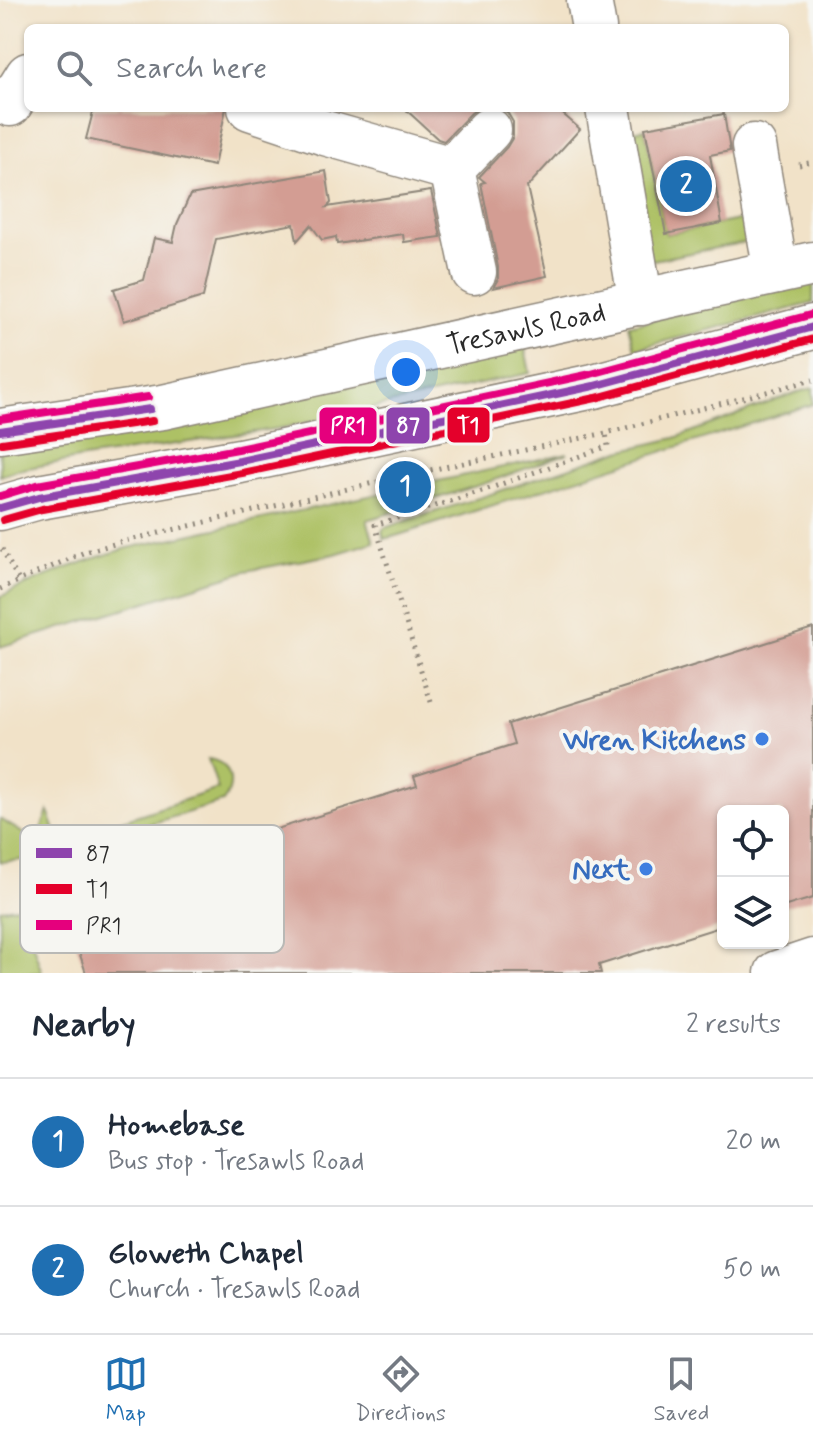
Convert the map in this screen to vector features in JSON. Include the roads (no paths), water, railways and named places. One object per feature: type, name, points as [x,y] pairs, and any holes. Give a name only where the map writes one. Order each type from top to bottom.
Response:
[{"type":"main road","points":[[589,0],[593,24]]},
{"type":"main road","points":[[0,100],[10,104],[24,81]]},
{"type":"main road","points":[[262,112],[452,169]]},
{"type":"main road","points":[[609,112],[641,303]]},
{"type":"main road","points":[[452,169],[489,130]]},
{"type":"main road","points":[[754,146],[795,268]]},
{"type":"main road","points":[[452,169],[474,272]]},
{"type":"main road","name":"Tresawls Road","points":[[0,431],[163,407],[795,268]]},
{"type":"main road","points":[[0,508],[39,497],[240,461],[594,386],[813,327]]},
{"type":"main road","points":[[777,973],[813,961]]},
{"type":"place","name":"Gloweth Chapel","points":[[686,186]]},
{"type":"place","name":"Homebase","points":[[405,487]]},
{"type":"place","name":"Wren Kitchens","points":[[762,739]]},
{"type":"place","name":"Next","points":[[646,869]]}]
